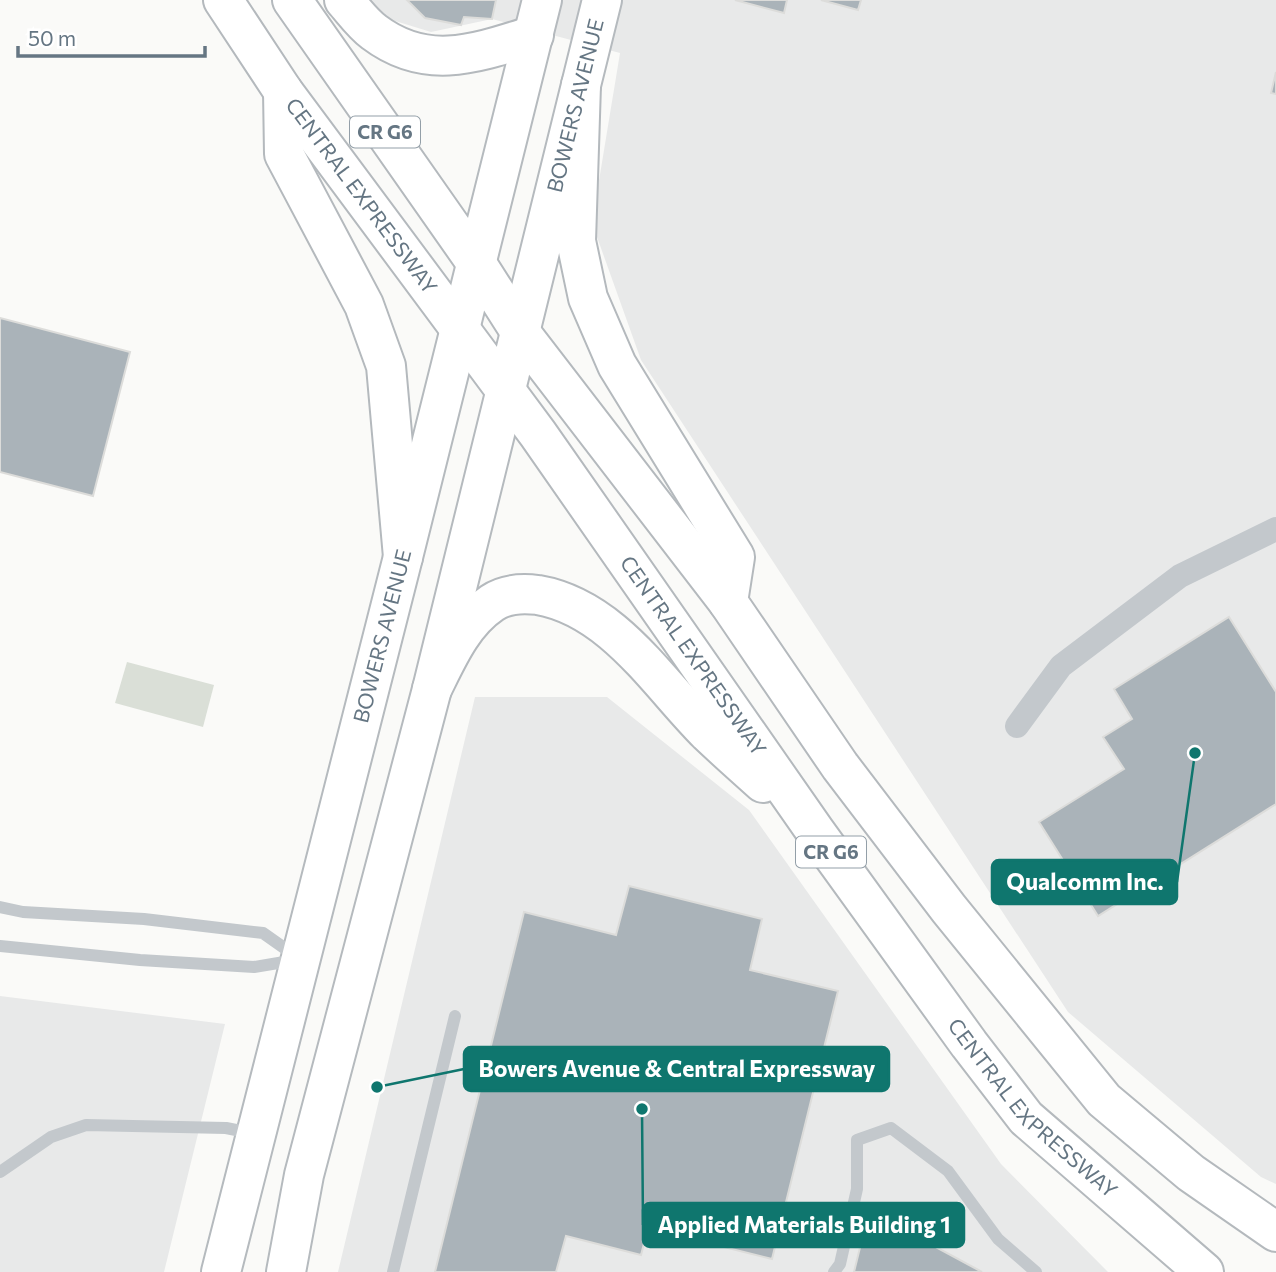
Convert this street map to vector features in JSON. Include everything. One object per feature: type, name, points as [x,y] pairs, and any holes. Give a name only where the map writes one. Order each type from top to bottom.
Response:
[{"type":"main road","name":"CENTRAL EXPRESSWAY","points":[[223,0],[283,91],[506,390],[815,831],[1026,1118],[1204,1272]]},
{"type":"main road","name":"CR G6","points":[[292,0],[477,264],[521,333],[728,602],[840,766],[957,919],[1104,1100],[1191,1173],[1276,1232]]},
{"type":"main road","points":[[344,0],[373,31],[404,49],[433,56],[475,54],[538,17]]},
{"type":"main road","name":"BOWERS AVENUE","points":[[286,1272],[304,1175],[432,689],[602,0]]},
{"type":"main road","name":"BOWERS AVENUE","points":[[221,1272],[538,17]]},
{"type":"main road","points":[[581,85],[576,241],[588,298],[617,365],[735,557],[728,602]]},
{"type":"main road","points":[[283,91],[284,154],[364,305],[386,366],[403,557]]},
{"type":"main road","points":[[432,689],[466,627],[493,602],[510,595],[525,593],[569,603],[622,640],[709,733],[815,831]]},
{"type":"main road","points":[[1191,1173],[1276,1219]]},
{"type":"street","points":[[1017,726],[1062,666],[1072,658],[1180,576],[1276,529]]},
{"type":"lane","points":[[0,907],[23,912],[144,919],[263,933],[300,959]]},
{"type":"lane","points":[[0,946],[140,960],[254,967],[300,959]]},
{"type":"lane","points":[[393,1272],[455,1016]]},
{"type":"lane","points":[[0,1172],[51,1137],[86,1125],[226,1128],[254,1133]]},
{"type":"lane","points":[[834,1272],[840,1264],[857,1189],[858,1140],[891,1128],[948,1171],[998,1239],[1036,1272]]},
{"type":"shaded area","points":[[369,0],[1276,0],[1276,1184],[1261,1177],[1068,1012],[641,360],[592,223],[620,53],[492,19],[431,32],[379,16]]},
{"type":"shaded area","points":[[127,662],[214,685],[203,727],[115,703]]},
{"type":"shaded area","points":[[475,697],[607,697],[749,810],[1001,1164],[1108,1272],[338,1272]]},
{"type":"shaded area","points":[[0,996],[225,1024],[164,1272],[0,1272]]},
{"type":"building","points":[[407,0],[496,0],[492,19],[464,17],[461,25],[425,18]]},
{"type":"building","points":[[735,0],[787,0],[784,13]]},
{"type":"building","points":[[821,0],[861,0],[858,10]]},
{"type":"building","points":[[1276,72],[1276,94],[1271,93]]},
{"type":"building","points":[[0,318],[130,352],[93,496],[0,472]]},
{"type":"building","points":[[1229,617],[1276,692],[1276,804],[1098,916],[1039,822],[1124,769],[1103,737],[1132,719],[1114,689]]},
{"type":"building","points":[[629,886],[762,919],[750,970],[838,991],[772,1259],[648,1228],[641,1255],[566,1236],[556,1272],[435,1272],[524,912],[616,935]]},
{"type":"building","points":[[869,1211],[982,1272],[854,1272]]},
{"type":"place","name":"Qualcomm Inc.","points":[[1195,753]]},
{"type":"place","name":"Bowers Avenue & Central Expressway","points":[[377,1087]]},
{"type":"place","name":"Applied Materials Building 1","points":[[642,1109]]}]
